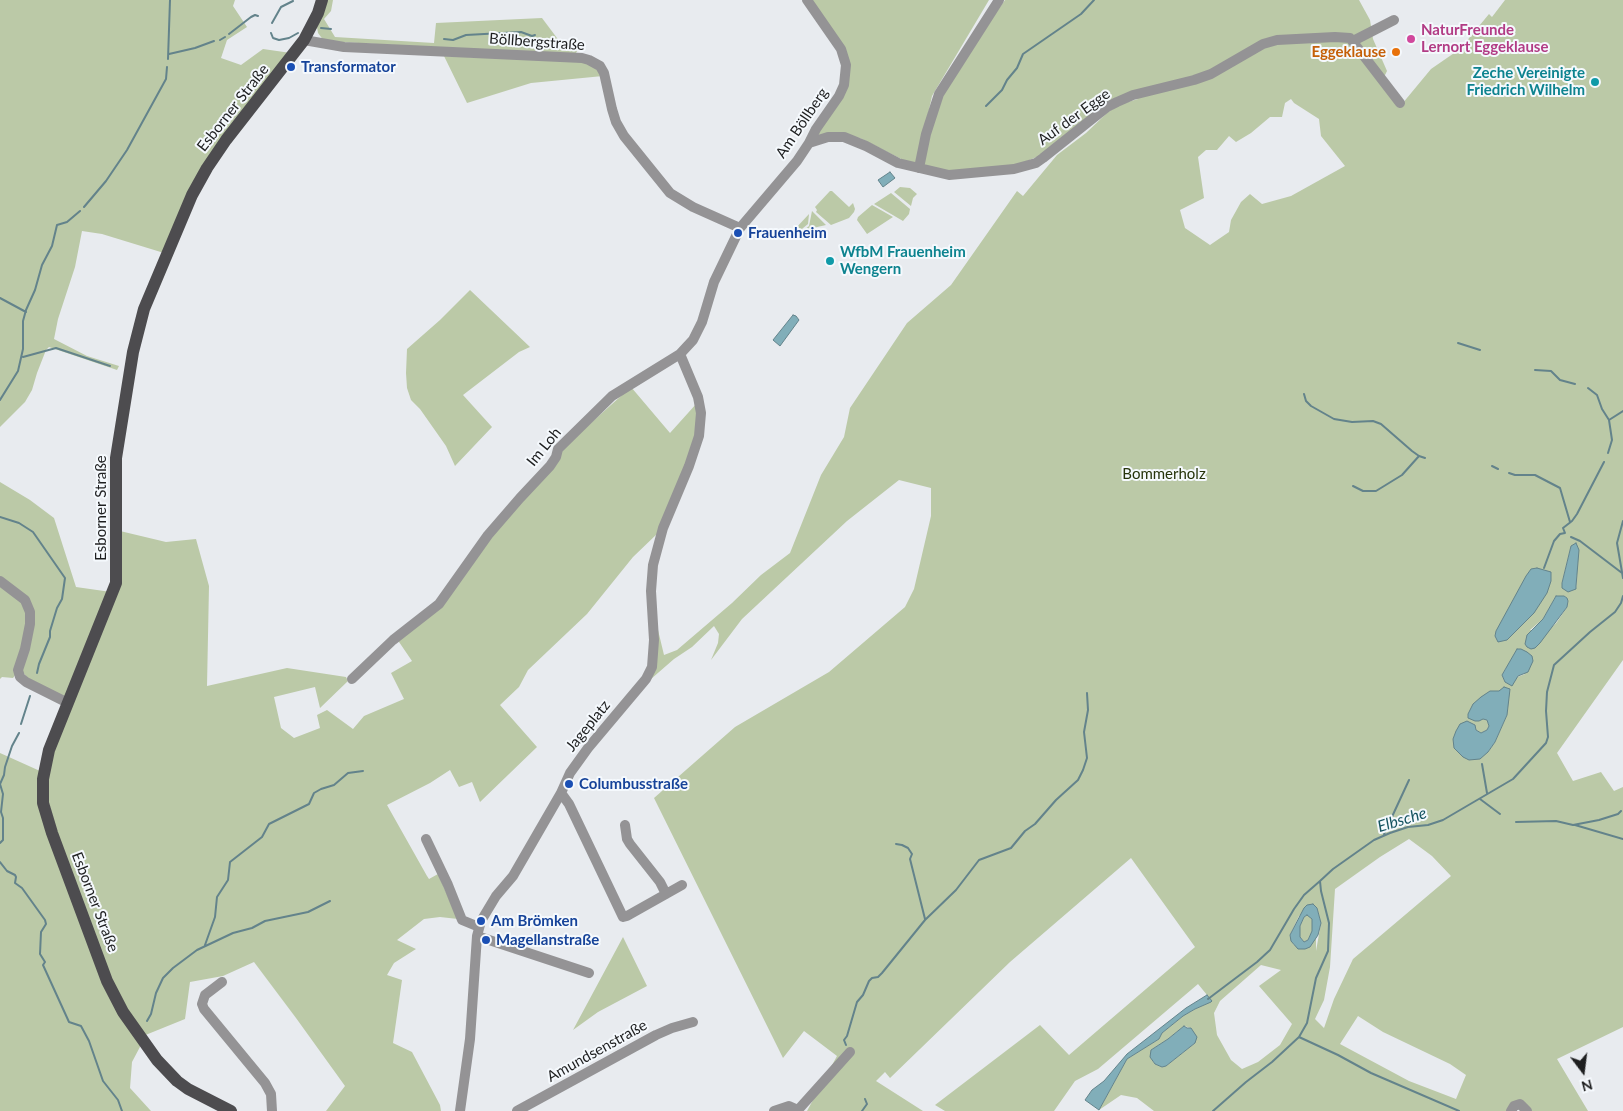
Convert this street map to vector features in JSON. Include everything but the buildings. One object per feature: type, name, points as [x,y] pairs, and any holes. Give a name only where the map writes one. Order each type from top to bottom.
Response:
[{"type":"main road","name":"Esborner Straße","points":[[231,1111],[188,1089],[177,1081],[157,1060],[122,1012],[108,981],[52,833],[45,811],[42,788],[45,763],[116,583],[116,458],[133,352],[144,309],[192,195],[207,168],[304,40],[318,13],[322,0]]},
{"type":"street","name":"Am Böllberg","points":[[740,228],[797,161],[839,96],[844,85],[845,58],[838,43],[807,0]]},
{"type":"street","points":[[919,168],[926,134],[939,94],[999,0]]},
{"type":"street","points":[[1394,20],[1353,41],[1400,103]]},
{"type":"street","name":"Auf der Egge","points":[[809,143],[828,137],[844,137],[898,162],[949,175],[1014,169],[1028,166],[1043,158],[1107,107],[1133,96],[1211,74],[1263,44],[1277,40],[1335,37],[1350,38],[1353,41]]},
{"type":"street","name":"Böllbergstraße","points":[[304,40],[344,47],[582,58],[589,60],[600,66],[604,73],[616,122],[624,136],[670,193],[692,207],[740,228]]},
{"type":"street","name":"Im Loh","points":[[352,679],[393,640],[439,604],[488,535],[550,466],[556,457],[558,449],[612,396],[680,354],[693,340],[702,322],[714,282],[740,228]]},
{"type":"street","name":"Jageplatz","points":[[460,1111],[470,1039],[478,931],[496,896],[512,876],[561,793],[570,772],[646,679],[652,667],[654,640],[651,591],[654,565],[663,528],[689,466],[699,436],[700,426],[701,413],[698,398],[680,354]]},
{"type":"street","points":[[0,581],[25,600],[30,612],[28,632],[18,670],[20,676],[26,682],[68,703]]},
{"type":"street","points":[[561,793],[569,804],[623,917],[682,884]]},
{"type":"street","points":[[625,825],[627,840],[660,882],[666,894]]},
{"type":"street","points":[[426,839],[445,877],[462,920],[478,931],[589,973]]},
{"type":"street","points":[[222,982],[205,995],[202,1004],[204,1009],[265,1083],[271,1094],[272,1111]]},
{"type":"street","name":"Amundsenstraße","points":[[517,1111],[656,1035],[693,1022]]},
{"type":"street","points":[[774,1111],[789,1106],[798,1110],[850,1052]]},
{"type":"street","points":[[1510,1111],[1514,1106],[1520,1104],[1527,1111]]},
{"type":"green space","points":[[0,0],[235,0],[233,6],[247,27],[227,40],[221,58],[241,65],[263,49],[291,53],[258,91],[164,253],[102,234],[82,231],[75,267],[58,319],[54,339],[87,356],[119,366],[117,370],[49,347],[46,350],[32,390],[25,402],[0,427]]},
{"type":"green space","points":[[326,0],[333,0],[331,11],[324,19],[335,37],[434,43],[436,23],[542,18],[560,42],[577,51],[575,55],[568,55],[324,41],[318,33],[317,27]]},
{"type":"green space","points":[[808,0],[989,0],[932,96],[918,160],[915,163],[909,163],[860,138],[819,135],[819,130],[841,100],[846,58]]},
{"type":"green space","name":"Bommerholz","points":[[1005,0],[1359,0],[1370,20],[1373,39],[1387,71],[1384,77],[1402,104],[1431,69],[1460,49],[1489,14],[1492,17],[1505,0],[1623,0],[1623,660],[1557,753],[1573,781],[1601,772],[1614,791],[1623,787],[1623,1027],[1557,1059],[1588,1111],[1529,1111],[1523,1104],[1509,1111],[1154,1111],[1137,1098],[1121,1095],[1099,1110],[1127,1059],[1159,1039],[1162,1033],[1183,1016],[1212,1001],[1198,984],[1098,1069],[1075,1081],[1054,1111],[945,1111],[935,1105],[1040,1025],[1069,1055],[1195,947],[1131,858],[1010,962],[890,1078],[885,1072],[876,1081],[923,1111],[807,1111],[837,1056],[804,1031],[783,1058],[654,798],[735,727],[829,672],[905,607],[914,589],[931,516],[931,488],[899,480],[847,521],[742,619],[711,660],[718,643],[719,634],[714,626],[692,647],[674,659],[651,679],[658,630],[664,655],[677,650],[732,603],[761,575],[790,553],[821,475],[844,437],[850,408],[907,323],[951,285],[1017,191],[1023,196],[1057,155],[1086,133],[1108,112],[1121,104],[1138,99],[1135,91],[1039,156],[1013,167],[949,173],[921,167],[929,132],[948,81]],"holes":[[[1291,99],[1294,103],[1319,119],[1321,136],[1345,166],[1291,196],[1262,204],[1250,194],[1241,202],[1231,220],[1229,232],[1210,245],[1185,228],[1180,210],[1204,198],[1198,157],[1206,150],[1217,150],[1229,136],[1236,142],[1251,133],[1270,117],[1282,117],[1285,103]],[[1571,546],[1578,547],[1576,589],[1562,583]],[[1556,596],[1567,598],[1567,607],[1548,631],[1530,630],[1543,619]],[[1506,668],[1525,674],[1505,682],[1502,675]],[[1507,715],[1495,742],[1488,752],[1466,722],[1474,725],[1476,730],[1481,733],[1487,730],[1489,726],[1487,720],[1483,719]],[[1409,839],[1432,856],[1451,876],[1353,959],[1334,999],[1324,1028],[1315,1019],[1324,1000],[1330,967],[1335,889]],[[1317,908],[1321,923],[1316,951],[1316,939],[1294,945],[1290,935],[1299,916]],[[1261,965],[1281,970],[1259,986],[1292,1024],[1280,1045],[1258,1062],[1242,1069],[1231,1060],[1217,1035],[1214,1013],[1220,1001]],[[1358,1016],[1383,1032],[1450,1064],[1466,1075],[1456,1099],[1409,1081],[1340,1044]],[[1184,1026],[1191,1028],[1195,1043],[1166,1066],[1162,1067],[1155,1064],[1152,1060],[1151,1050]]]},
{"type":"green space","points":[[444,56],[581,62],[593,65],[603,76],[531,83],[467,103]]},
{"type":"green space","points":[[900,187],[910,188],[917,194],[913,198],[911,206],[894,192]]},
{"type":"green space","points":[[830,191],[849,207],[853,203],[855,209],[849,218],[831,225],[816,212],[815,207]]},
{"type":"green space","points":[[891,193],[910,209],[909,214],[903,221],[874,204]]},
{"type":"green space","points":[[872,205],[893,217],[867,234],[857,220]]},
{"type":"green space","points":[[812,211],[826,225],[804,230],[809,226]]},
{"type":"green space","points":[[809,214],[808,224],[796,233],[795,229]]},
{"type":"green space","points":[[470,290],[530,347],[519,352],[463,395],[492,427],[455,466],[446,446],[420,409],[411,400],[407,388],[407,349]]},
{"type":"green space","points":[[631,387],[670,433],[697,403],[697,434],[658,533],[633,557],[587,614],[528,670],[519,687],[500,705],[537,747],[480,802],[472,782],[459,787],[450,770],[430,783],[387,805],[429,879],[438,874],[458,919],[440,917],[424,919],[397,940],[416,949],[394,963],[387,975],[402,980],[393,1043],[412,1052],[440,1105],[441,1111],[326,1111],[345,1086],[254,962],[223,976],[190,982],[185,1019],[143,1036],[121,1004],[63,854],[47,796],[51,754],[117,593],[120,531],[166,542],[196,539],[209,586],[207,686],[287,668],[346,677],[348,681],[320,708],[315,687],[274,697],[281,728],[294,738],[320,728],[317,715],[327,710],[353,729],[364,716],[404,699],[391,673],[412,661],[397,639],[421,622],[563,448]]},
{"type":"green space","points":[[0,482],[30,500],[54,518],[76,587],[111,592],[67,701],[33,684],[20,669],[13,678],[2,677],[0,679]]},
{"type":"green space","points":[[0,753],[40,771],[51,840],[141,1045],[132,1062],[130,1088],[151,1111],[0,1111]]},
{"type":"green space","points":[[1307,915],[1312,919],[1312,931],[1308,940],[1304,942],[1300,937],[1300,926]]},
{"type":"green space","points":[[623,937],[647,986],[598,1012],[573,1030]]},
{"type":"water","points":[[890,172],[895,178],[883,187],[878,180]]},
{"type":"water","points":[[793,315],[799,320],[780,346],[773,340]]},
{"type":"water","points":[[1576,543],[1579,550],[1576,589],[1568,592],[1562,588],[1562,583],[1571,546]]},
{"type":"water","points":[[1537,568],[1551,572],[1551,581],[1547,593],[1534,613],[1507,640],[1498,642],[1495,636],[1496,631],[1526,576],[1531,569]]},
{"type":"water","points":[[1556,596],[1567,598],[1567,607],[1535,648],[1527,647],[1525,644],[1527,635],[1543,619]]},
{"type":"water","points":[[1517,649],[1527,652],[1532,656],[1533,661],[1528,672],[1518,676],[1512,686],[1505,682],[1502,675]]},
{"type":"water","points":[[1504,687],[1510,689],[1507,715],[1495,742],[1480,759],[1469,760],[1463,757],[1454,748],[1453,739],[1460,724],[1467,721],[1475,725],[1476,730],[1481,733],[1487,730],[1489,726],[1487,720],[1475,721],[1468,718],[1468,714],[1473,704],[1481,697],[1490,691],[1499,691]]},
{"type":"water","points":[[1313,904],[1317,908],[1321,923],[1318,935],[1310,947],[1298,949],[1291,941],[1290,935],[1307,905]],"holes":[[[1307,915],[1312,919],[1312,931],[1308,940],[1304,942],[1300,937],[1300,926]]]},
{"type":"water","points":[[1207,995],[1211,1002],[1183,1016],[1162,1033],[1159,1039],[1127,1059],[1099,1110],[1085,1100],[1092,1090],[1104,1081],[1127,1054],[1186,1008]]},
{"type":"water","points":[[1184,1026],[1191,1028],[1197,1037],[1195,1043],[1166,1066],[1162,1067],[1155,1064],[1150,1057],[1151,1050]]},
{"type":"waterway","points":[[168,59],[170,0]]},
{"type":"waterway","points":[[986,106],[1002,90],[1007,80],[1017,68],[1023,54],[1081,14],[1094,0]]},
{"type":"waterway","points":[[272,23],[281,7],[293,1]]},
{"type":"waterway","points":[[229,34],[251,17],[258,16]]},
{"type":"waterway","points":[[321,28],[331,29]]},
{"type":"waterway","points":[[444,39],[453,40],[466,35],[521,32],[532,36],[535,35]]},
{"type":"waterway","points":[[271,33],[273,38],[279,40],[289,38],[298,33]]},
{"type":"waterway","points":[[220,40],[225,37]]},
{"type":"waterway","points":[[169,54],[214,41]]},
{"type":"waterway","points":[[84,207],[106,181],[127,150],[166,79],[167,67]]},
{"type":"waterway","points":[[0,400],[18,371],[23,349],[23,321],[42,265],[52,246],[57,225],[67,222],[80,211]]},
{"type":"waterway","points":[[0,298],[26,312]]},
{"type":"waterway","points":[[1458,343],[1480,350]]},
{"type":"waterway","points":[[23,357],[56,348],[110,366]]},
{"type":"waterway","points":[[1535,370],[1551,371],[1560,380],[1575,384]]},
{"type":"waterway","points":[[1588,388],[1597,395],[1602,409],[1609,420]]},
{"type":"waterway","points":[[1304,394],[1306,401],[1311,406],[1334,419],[1352,422],[1373,421],[1381,424],[1412,451],[1425,458]]},
{"type":"waterway","name":"Elbsche","points":[[1608,453],[1612,440],[1609,420],[1623,411]]},
{"type":"waterway","points":[[1353,486],[1363,491],[1376,491],[1402,475],[1419,456]]},
{"type":"waterway","name":"Elbsche","points":[[1544,568],[1554,541],[1560,534],[1565,533],[1563,528],[1577,514],[1604,462]]},
{"type":"waterway","points":[[1492,466],[1498,469]]},
{"type":"waterway","points":[[1509,473],[1515,475],[1535,475],[1560,488],[1570,522]]},
{"type":"waterway","points":[[0,517],[19,523],[33,532],[65,578],[62,599],[57,608],[50,637],[37,673]]},
{"type":"waterway","name":"Elbsche","points":[[1623,521],[1617,543],[1623,578]]},
{"type":"waterway","points":[[1571,537],[1580,541],[1622,573]]},
{"type":"waterway","name":"Elbsche","points":[[1213,1111],[1299,1037],[1307,1023],[1316,978],[1328,951],[1329,923],[1320,881],[1333,869],[1374,840],[1408,827],[1428,825],[1443,820],[1513,779],[1546,743],[1548,737],[1547,692],[1554,665],[1615,612],[1623,596]]},
{"type":"waterway","points":[[846,1045],[844,1040],[847,1036],[857,1002],[863,995],[869,981],[882,973],[925,920],[956,890],[979,860],[1011,848],[1025,831],[1035,824],[1056,800],[1078,780],[1087,758],[1084,732],[1088,710],[1087,693]]},
{"type":"waterway","points":[[21,724],[30,696]]},
{"type":"waterway","points":[[0,843],[3,840],[3,818],[1,812],[3,794],[0,784],[12,746],[19,733]]},
{"type":"waterway","points":[[1482,764],[1487,793]]},
{"type":"waterway","points":[[205,945],[215,917],[217,897],[228,880],[230,862],[262,837],[269,824],[309,804],[314,793],[334,785],[348,773],[363,771]]},
{"type":"waterway","points":[[1384,834],[1409,780]]},
{"type":"waterway","points":[[1480,799],[1500,814]]},
{"type":"waterway","points":[[1516,822],[1556,821],[1573,825],[1599,820],[1618,814],[1621,811]]},
{"type":"waterway","points":[[1575,825],[1623,839]]},
{"type":"waterway","points":[[896,844],[908,848],[912,854],[910,859],[925,919]]},
{"type":"waterway","points":[[0,862],[7,871],[15,875],[15,883],[22,888],[45,920],[46,924],[41,932],[40,954],[45,962],[43,965],[69,1022],[81,1026],[89,1041],[103,1081],[118,1100],[122,1111]]},
{"type":"waterway","points":[[1208,999],[1270,950],[1304,895],[1320,881]]},
{"type":"waterway","points":[[147,1021],[163,978],[197,950],[233,933],[252,928],[265,921],[308,912],[330,901]]},
{"type":"waterway","points":[[1299,1037],[1371,1073],[1459,1111]]},
{"type":"waterway","points":[[862,1111],[867,1104],[865,1099]]},
{"type":"place","name":"NaturFreunde Lernort Eggeklause","points":[[1411,39]]},
{"type":"place","name":"Eggeklause","points":[[1396,52]]},
{"type":"place","name":"Transformator","points":[[291,67]]},
{"type":"place","name":"Zeche Vereinigte Friedrich Wilhelm","points":[[1595,82]]},
{"type":"place","name":"Frauenheim","points":[[738,233]]},
{"type":"place","name":"WfbM Frauenheim Wengern","points":[[830,261]]},
{"type":"place","name":"Columbusstraße","points":[[569,784]]},
{"type":"place","name":"Am Brömken","points":[[481,921]]},
{"type":"place","name":"Magellanstraße","points":[[486,940]]}]
